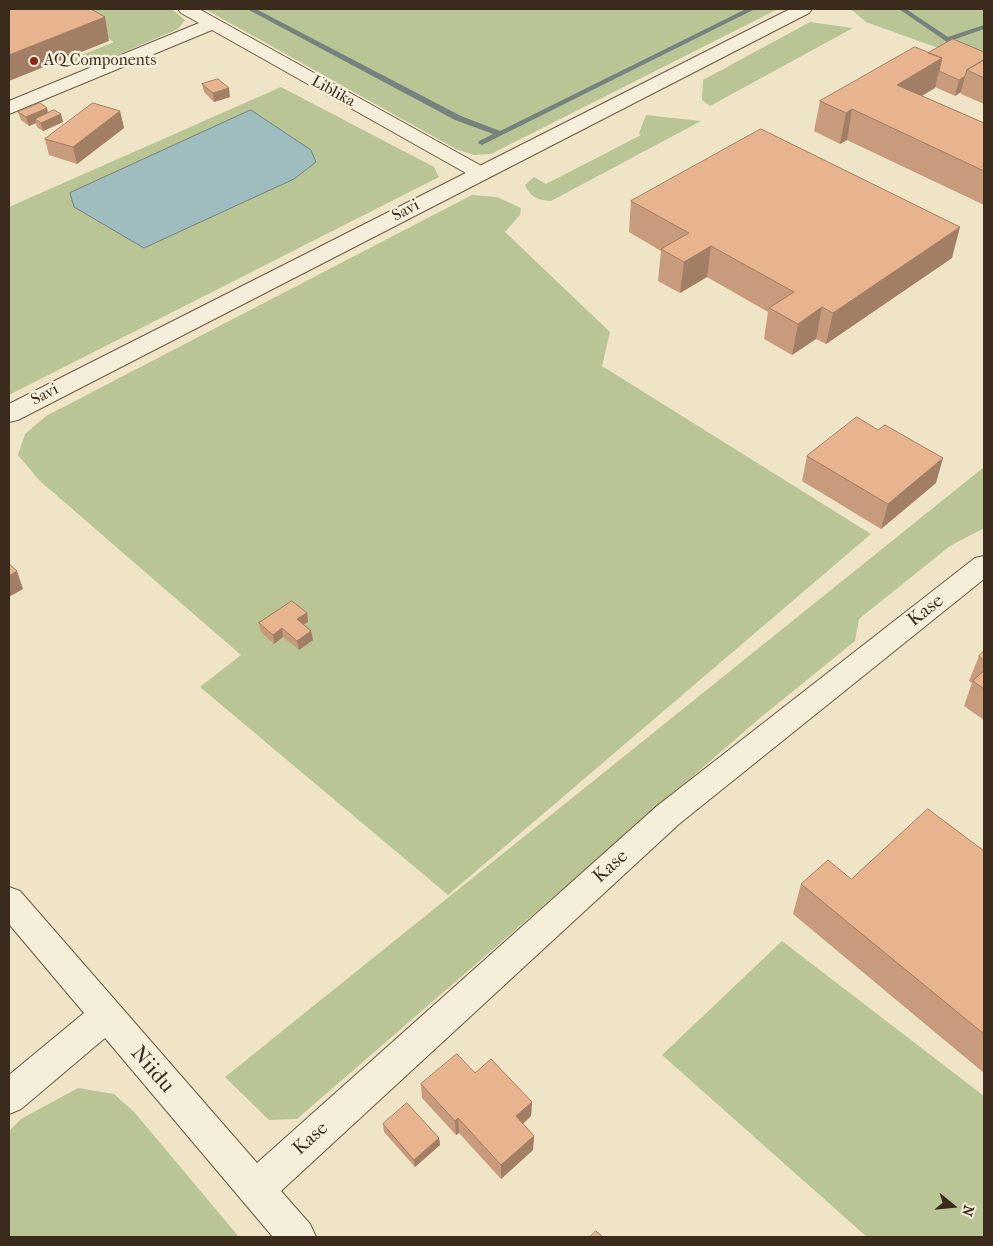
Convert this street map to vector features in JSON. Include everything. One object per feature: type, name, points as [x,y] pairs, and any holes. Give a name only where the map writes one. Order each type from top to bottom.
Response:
[{"type":"street","name":"Liblika","points":[[187,9],[480,173]]},
{"type":"street","name":"Savi","points":[[9,414],[803,9]]},
{"type":"street","points":[[9,108],[211,24]]},
{"type":"street","name":"Kase","points":[[256,1188],[668,815],[984,565]]},
{"type":"street","name":"Niidu","points":[[9,901],[298,1237]]},
{"type":"street","points":[[9,1097],[106,1016]]},
{"type":"green space","points":[[61,9],[172,9],[185,20],[178,29],[98,63],[62,68],[57,65],[114,42]]},
{"type":"green space","points":[[205,9],[778,9],[491,154],[474,155],[456,149]]},
{"type":"green space","points":[[851,9],[984,9],[984,67],[952,53],[866,22]]},
{"type":"green space","points":[[810,22],[853,28],[710,106],[702,100],[703,80]]},
{"type":"green space","points":[[281,87],[434,167],[439,177],[9,395],[9,207]]},
{"type":"green space","points":[[646,115],[701,121],[551,201],[535,198],[527,189],[525,185],[534,177],[546,184],[641,135],[639,133]]},
{"type":"green space","points":[[472,195],[497,197],[521,208],[520,215],[505,232],[610,332],[602,366],[871,534],[448,895],[200,687],[241,655],[40,481],[18,455],[25,434],[46,416]]},
{"type":"green space","points":[[984,467],[984,528],[950,546],[859,619],[855,641],[760,718],[297,1119],[269,1120],[225,1077]]},
{"type":"green space","points":[[782,941],[984,1096],[984,1237],[867,1237],[662,1055]]},
{"type":"green space","points":[[78,1088],[114,1094],[135,1113],[239,1237],[9,1237],[9,1131],[21,1119]]},
{"type":"water","points":[[251,110],[311,150],[316,162],[294,179],[144,248],[74,207],[70,193]]},
{"type":"building","points":[[9,9],[91,9],[105,17],[9,55]]},
{"type":"building","points":[[953,39],[984,52],[984,60],[967,70],[965,76],[959,80],[939,71],[942,58],[928,53]]},
{"type":"building","points":[[915,47],[942,58],[897,85],[984,123],[984,171],[852,109],[846,113],[820,101]]},
{"type":"building","points":[[984,60],[984,78],[967,70]]},
{"type":"building","points":[[218,79],[229,88],[213,93],[202,84]]},
{"type":"building","points":[[40,103],[47,108],[26,117],[18,112]]},
{"type":"building","points":[[93,103],[120,111],[73,147],[45,139]]},
{"type":"building","points":[[54,110],[61,114],[41,123],[35,119]]},
{"type":"building","points":[[761,129],[960,227],[833,313],[822,307],[798,324],[769,308],[794,292],[711,246],[684,262],[661,249],[689,233],[631,201]]},
{"type":"building","points":[[857,417],[878,430],[885,425],[943,458],[888,504],[807,456]]},
{"type":"building","points":[[9,564],[17,571],[9,576]]},
{"type":"building","points":[[292,601],[307,613],[297,619],[311,631],[297,641],[282,628],[273,635],[259,623]]},
{"type":"building","points":[[984,651],[984,660],[979,656]]},
{"type":"building","points":[[984,671],[984,689],[973,681]]},
{"type":"building","points":[[928,809],[984,851],[984,1034],[801,884],[828,860],[851,879]]},
{"type":"building","points":[[457,1054],[475,1073],[491,1059],[532,1102],[516,1116],[534,1136],[501,1165],[458,1118],[455,1121],[421,1084]]},
{"type":"building","points":[[407,1103],[439,1138],[414,1160],[383,1124]]},
{"type":"building","points":[[596,1231],[603,1237],[590,1237]]},
{"type":"waterway","points":[[251,9],[458,118],[500,134]]},
{"type":"waterway","points":[[482,143],[751,9]]},
{"type":"waterway","points":[[902,9],[947,40],[984,27]]},
{"type":"place","name":"AQ Components","points":[[34,61]]}]
